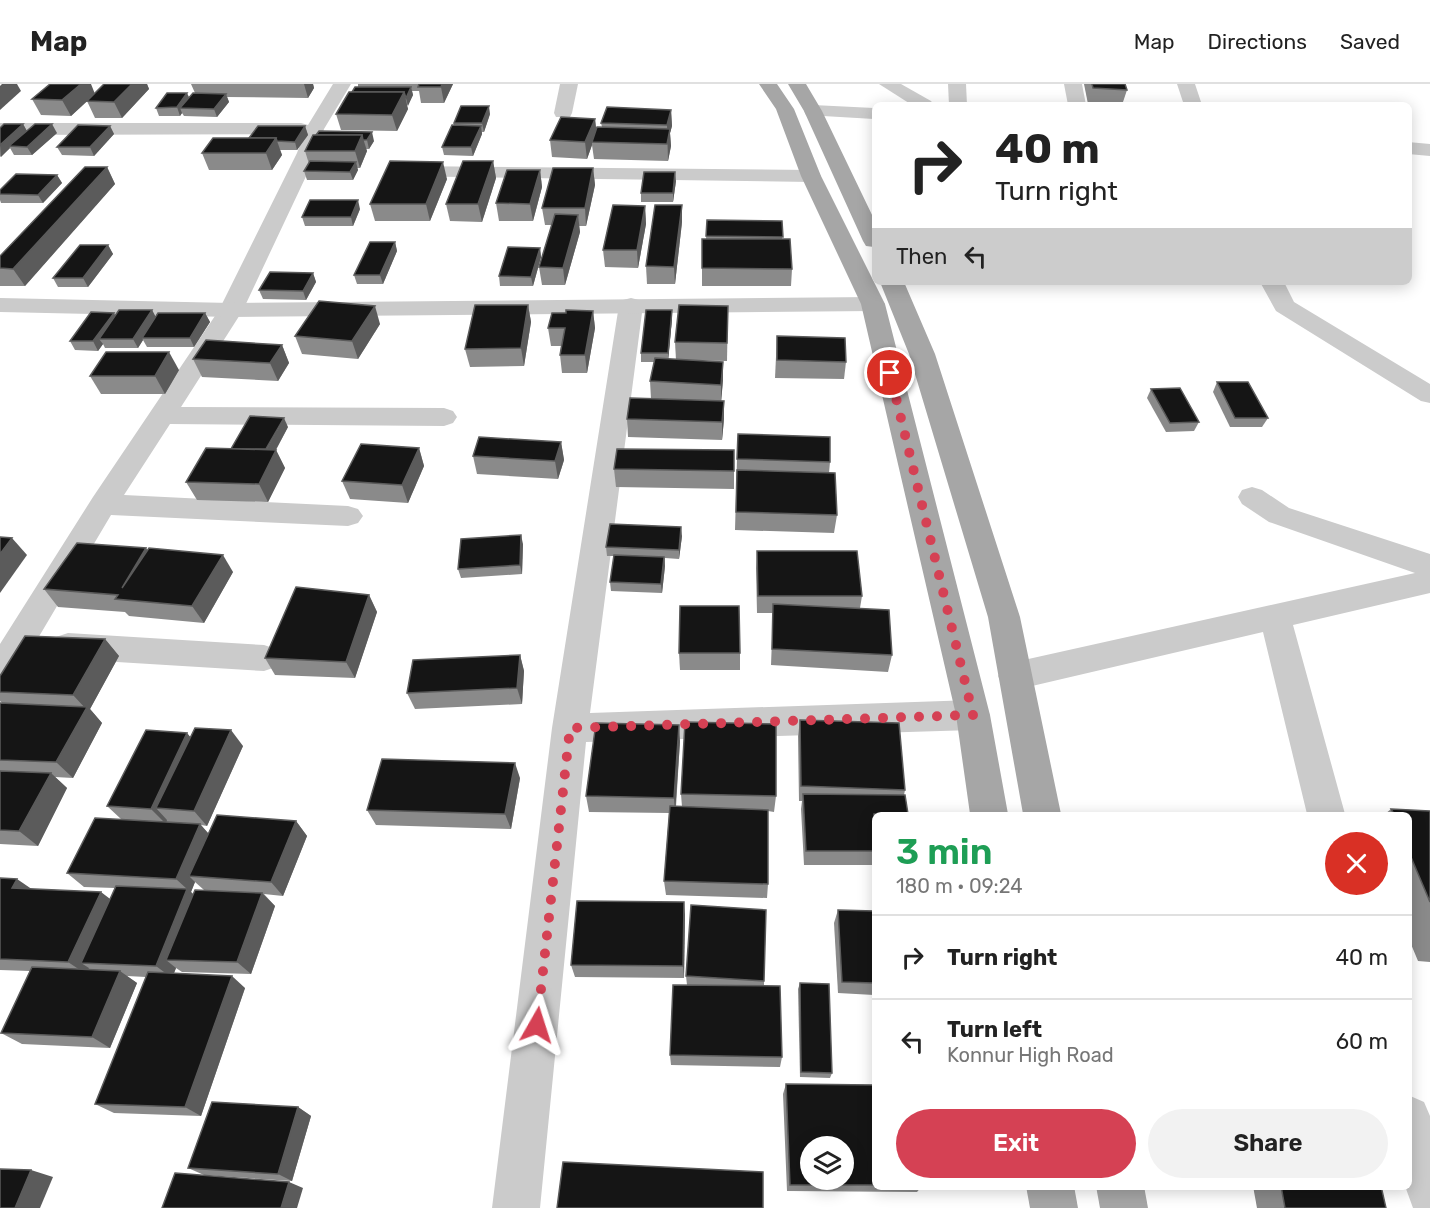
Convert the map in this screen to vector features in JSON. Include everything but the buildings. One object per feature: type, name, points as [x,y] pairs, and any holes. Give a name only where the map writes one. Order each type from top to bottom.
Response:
[{"type":"main road","points":[[768,84],[784,109],[812,176],[872,276]]},
{"type":"main road","points":[[797,84],[813,111],[872,237]]},
{"type":"main road","points":[[882,293],[922,354],[1004,617],[1042,812]]},
{"type":"main road","points":[[882,293],[973,715],[989,812]]},
{"type":"main road","points":[[1051,1190],[1053,1208]]},
{"type":"main road","points":[[1121,1190],[1124,1208]]},
{"type":"street","points":[[0,672],[103,504],[231,310],[307,153],[315,129],[342,84]]},
{"type":"street","points":[[563,113],[569,84]]},
{"type":"street","points":[[888,84],[920,102]]},
{"type":"street","points":[[957,84],[958,102]]},
{"type":"street","points":[[1073,84],[1076,102]]},
{"type":"street","points":[[1186,84],[1192,102]]},
{"type":"street","points":[[813,111],[872,114]]},
{"type":"street","points":[[0,129],[315,129]]},
{"type":"street","points":[[1412,148],[1430,150]]},
{"type":"street","points":[[388,172],[812,176]]},
{"type":"street","points":[[1274,285],[1284,306],[1430,396]]},
{"type":"street","points":[[2,307],[231,310],[631,305],[882,293]]},
{"type":"street","points":[[516,1208],[570,728],[631,305]]},
{"type":"street","points":[[161,415],[444,417]]},
{"type":"street","points":[[1252,497],[1279,515],[1332,535],[1430,566]]},
{"type":"street","points":[[103,504],[348,516]]},
{"type":"street","points":[[1015,676],[1430,581]]},
{"type":"street","points":[[1275,616],[1325,812]]},
{"type":"street","points":[[18,643],[264,658]]},
{"type":"street","points":[[570,728],[973,715]]},
{"type":"street","points":[[1412,1131],[1430,1191]]},
{"type":"route","points":[[537,1025],[570,728],[973,715],[890,373]]}]
